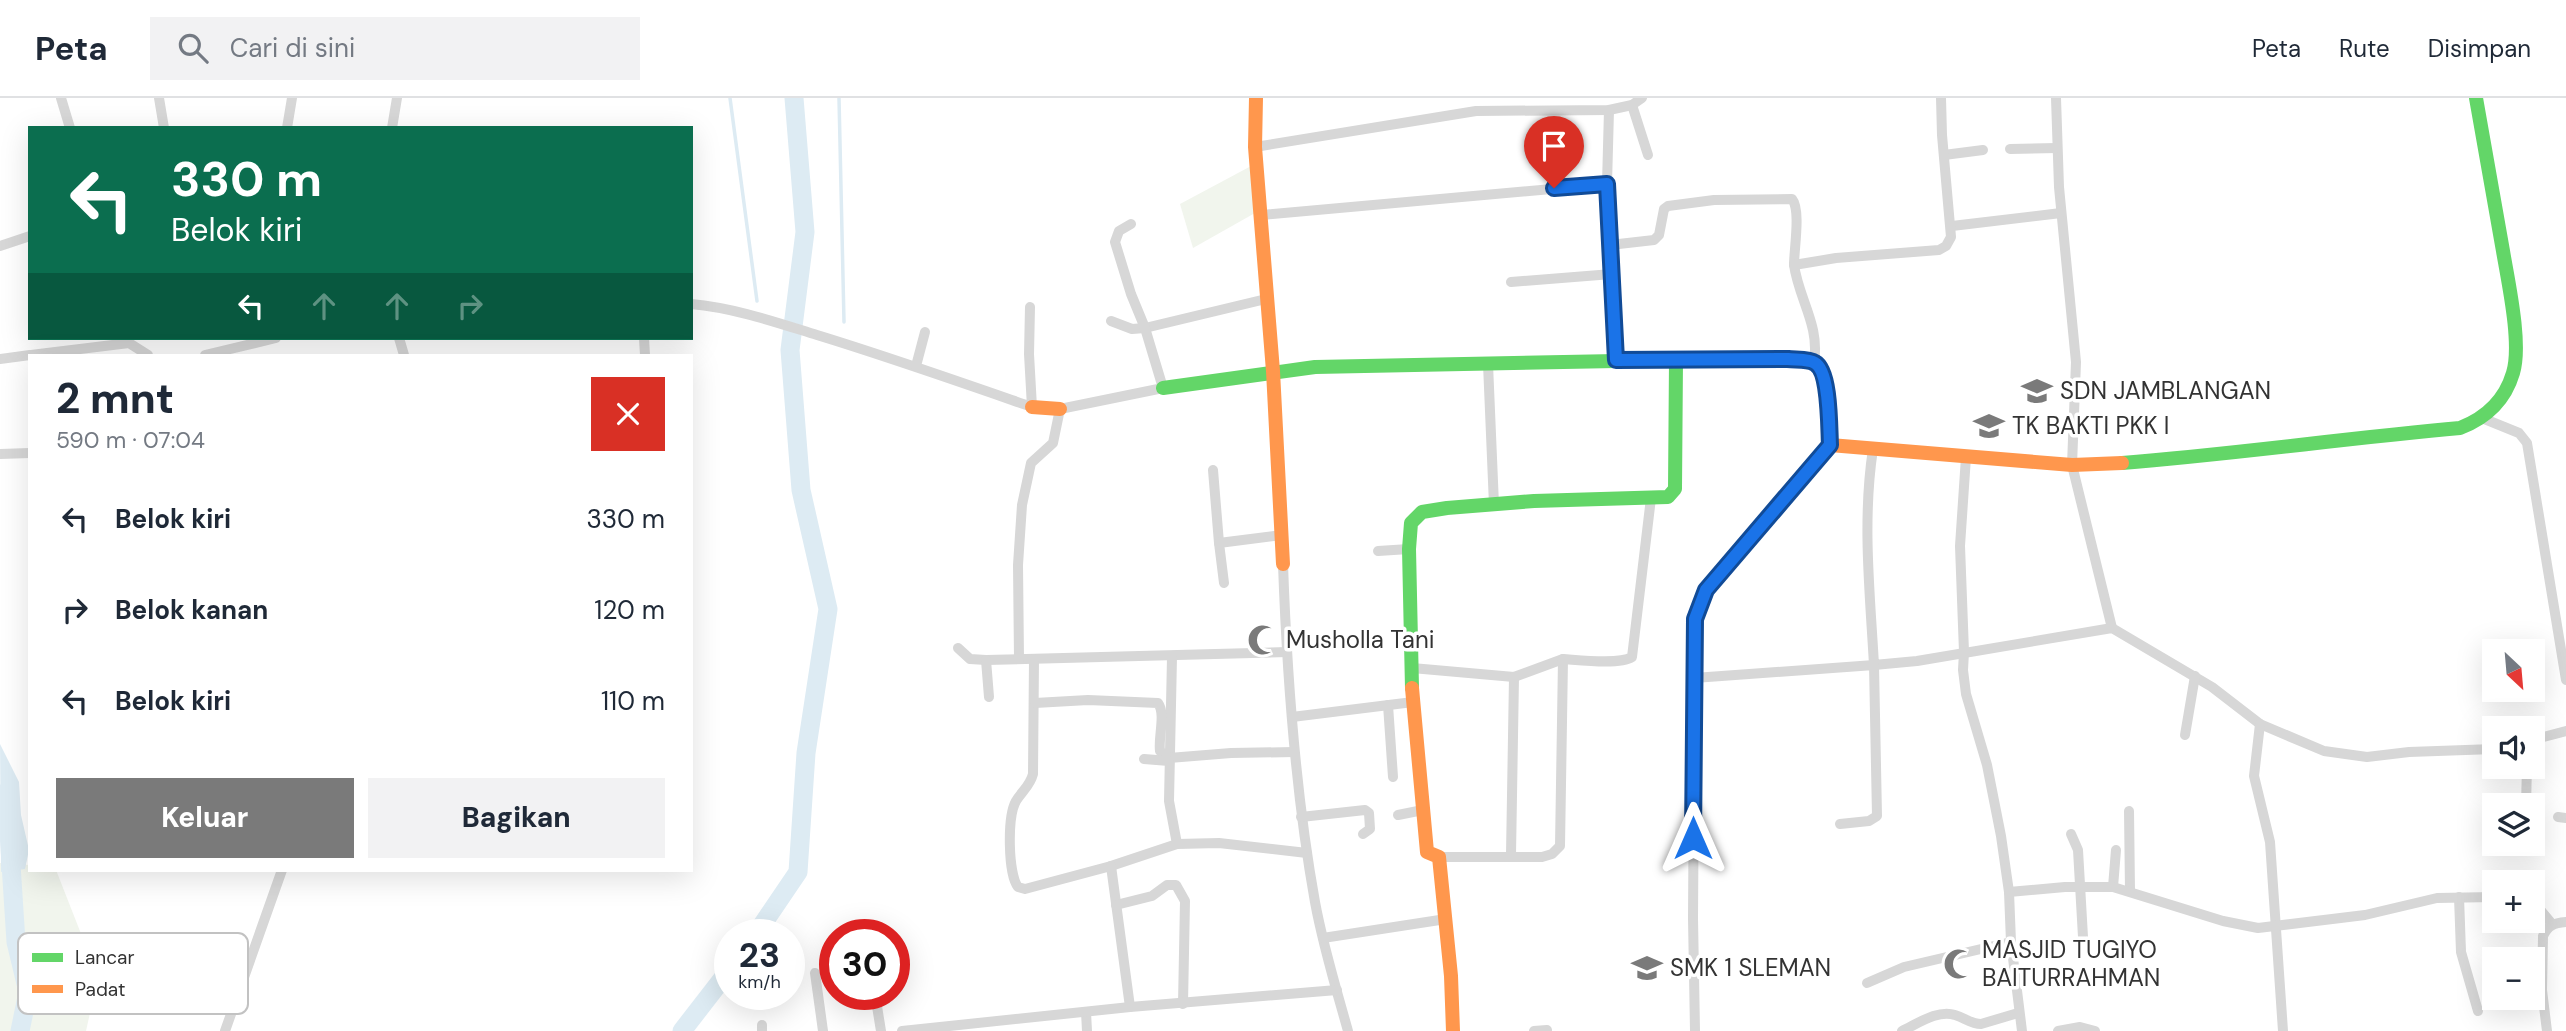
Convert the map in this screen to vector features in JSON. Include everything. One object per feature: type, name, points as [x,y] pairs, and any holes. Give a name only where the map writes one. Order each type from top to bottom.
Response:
[{"type":"street","points":[[61,98],[69,126]]},
{"type":"street","points":[[159,98],[164,126]]},
{"type":"street","points":[[287,126],[292,98]]},
{"type":"street","points":[[392,126],[397,98]]},
{"type":"street","points":[[1256,98],[1255,147],[1273,371],[1294,752],[1301,817],[1323,938],[1348,1031]]},
{"type":"street","points":[[1255,147],[1476,111],[1609,110],[1633,104],[1643,98]]},
{"type":"street","points":[[1794,265],[1836,258],[1939,250],[1946,246],[1951,237],[1952,226],[1941,98]]},
{"type":"street","points":[[2056,98],[2061,213],[2076,362],[2072,465],[2112,628]]},
{"type":"street","points":[[1830,445],[2072,465],[2225,455],[2460,428],[2482,418],[2494,408],[2510,385],[2515,354],[2513,310],[2476,98]]},
{"type":"street","points":[[1633,104],[1648,155]]},
{"type":"street","points":[[1609,110],[1607,184],[1616,360]]},
{"type":"street","points":[[2010,149],[2057,148]]},
{"type":"street","points":[[1944,155],[1983,150]]},
{"type":"street","points":[[1262,215],[1607,184]]},
{"type":"street","points":[[1610,246],[1654,240],[1659,235],[1664,209],[1668,206],[1714,200],[1791,199],[1796,206],[1797,215],[1794,265],[1798,285],[1814,329],[1814,362]]},
{"type":"street","points":[[1952,226],[2061,213]]},
{"type":"street","points":[[1131,224],[1119,231],[1115,242],[1163,388]]},
{"type":"street","points":[[0,246],[28,237]]},
{"type":"street","points":[[1511,282],[1612,274]]},
{"type":"street","points":[[1111,321],[1132,329],[1145,328],[1266,299]]},
{"type":"street","points":[[693,304],[713,306],[774,321],[916,366],[1032,407],[1060,408],[1163,388],[1315,367],[1616,360],[1788,359],[1814,362],[1820,367],[1826,386],[1830,445],[1706,590],[1695,619],[1695,1031]]},
{"type":"street","points":[[1030,307],[1032,407]]},
{"type":"street","points":[[916,366],[925,332]]},
{"type":"street","points":[[209,354],[265,340]]},
{"type":"street","points":[[38,354],[129,343],[146,354]]},
{"type":"street","points":[[0,359],[28,355]]},
{"type":"street","points":[[1563,659],[1560,846],[1552,854],[1542,857],[1439,857],[1427,852],[1413,702],[1409,549],[1411,523],[1422,512],[1447,508],[1577,498],[1668,497],[1675,489],[1676,360]]},
{"type":"street","points":[[1488,364],[1494,505]]},
{"type":"street","points":[[1019,659],[1018,565],[1022,505],[1031,463],[1053,443],[1060,408]]},
{"type":"street","points":[[2482,418],[2519,433],[2527,443],[2566,680]]},
{"type":"street","points":[[1840,824],[1869,821],[1877,816],[1874,665],[1867,566],[1869,479],[1873,449]]},
{"type":"street","points":[[0,454],[28,453]]},
{"type":"street","points":[[1966,457],[1960,546],[1963,670],[1966,694],[1987,765],[2009,892],[2011,942],[2022,1031]]},
{"type":"street","points":[[1213,470],[1224,583]]},
{"type":"street","points":[[1412,668],[1514,677],[1563,659],[1627,660],[1632,657],[1651,498]]},
{"type":"street","points":[[1219,543],[1282,535]]},
{"type":"street","points":[[1378,551],[1409,549]]},
{"type":"street","points":[[1694,678],[1874,665],[2112,628],[2223,694],[2260,724],[2284,736],[2336,754],[2367,757],[2409,752],[2482,749]]},
{"type":"street","points":[[958,648],[970,659],[986,660],[1287,652]]},
{"type":"street","points":[[1171,657],[1169,801],[1177,844]]},
{"type":"street","points":[[1034,659],[1033,774],[1027,789],[1016,801],[1010,835],[1015,883],[1018,887],[1025,889],[1111,866],[1177,844],[1219,843],[1307,853]]},
{"type":"street","points":[[986,660],[989,697]]},
{"type":"street","points":[[2185,735],[2194,676]]},
{"type":"street","points":[[1511,855],[1514,677]]},
{"type":"street","points":[[1035,703],[1088,700],[1158,703],[1162,709],[1160,751],[1169,760]]},
{"type":"street","points":[[1292,717],[1413,702]]},
{"type":"street","points":[[1388,705],[1393,777]]},
{"type":"street","points":[[2260,724],[2254,776],[2270,842],[2283,1031]]},
{"type":"street","points":[[2545,737],[2566,731]]},
{"type":"street","points":[[1144,759],[1169,760],[1231,753],[1294,752]]},
{"type":"street","points":[[1301,817],[1365,810],[1371,819],[1370,828],[1363,834]]},
{"type":"street","points":[[1398,815],[1423,810]]},
{"type":"street","points":[[2129,811],[2130,891]]},
{"type":"street","points":[[2071,834],[2078,850],[2083,937]]},
{"type":"street","points":[[2113,887],[2116,850]]},
{"type":"street","points":[[1439,857],[1453,1031]]},
{"type":"street","points":[[1111,866],[1130,1007]]},
{"type":"street","points":[[248,968],[281,872]]},
{"type":"street","points":[[1116,905],[1152,896],[1167,885],[1176,885],[1181,890],[1185,901],[1183,1004]]},
{"type":"street","points":[[2009,892],[2113,887],[2241,926],[2275,928],[2365,915],[2437,898],[2482,897]]},
{"type":"street","points":[[2459,897],[2461,952],[2478,1011]]},
{"type":"street","points":[[2545,916],[2552,924]]},
{"type":"street","points":[[1323,938],[1446,919]]},
{"type":"street","points":[[2547,1031],[2542,990],[2543,936],[2546,928],[2552,924],[2566,922]]},
{"type":"street","points":[[1867,983],[1904,967],[2011,942]]},
{"type":"street","points":[[815,973],[823,1031]]},
{"type":"street","points":[[902,1031],[990,1026],[1130,1007],[1337,990]]},
{"type":"street","points":[[877,1010],[881,1031]]},
{"type":"street","points":[[1086,1012],[1087,1031]]},
{"type":"street","points":[[1902,1031],[1947,1013],[1981,1024],[2018,1013]]},
{"type":"street","points":[[226,1031],[232,1014]]},
{"type":"street","points":[[2058,1031],[2080,1027],[2095,1031]]},
{"type":"street","points":[[1534,1031],[1547,1030]]},
{"type":"shaded area","points":[[1253,165],[1255,213],[1193,248],[1180,204]]},
{"type":"shaded area","points":[[0,744],[19,782],[21,815],[28,846],[25,869],[1,872]]},
{"type":"shaded area","points":[[0,863],[28,865],[28,872],[57,872],[81,933],[18,933],[18,1014],[90,1014],[86,1031],[0,1031]]},
{"type":"waterway","points":[[730,98],[757,301]]},
{"type":"waterway","points":[[766,919],[798,872],[806,753],[828,609],[801,490],[790,350],[805,232],[794,98]]},
{"type":"waterway","points":[[839,98],[844,322]]},
{"type":"waterway","points":[[0,794],[9,833],[18,950]]},
{"type":"waterway","points":[[682,1031],[714,990]]},
{"type":"waterway","points":[[20,1031],[23,1014]]},
{"type":"traffic: fast","points":[[2122,463],[2460,428],[2478,419],[2500,400],[2513,373],[2515,330],[2476,98]]},
{"type":"traffic: fast","points":[[1163,388],[1315,367],[1669,360]]},
{"type":"traffic: fast","points":[[1412,688],[1409,549],[1411,523],[1422,512],[1447,508],[1534,501],[1668,497],[1675,489],[1676,360]]},
{"type":"traffic: slow","points":[[1256,98],[1255,147],[1273,371],[1283,564]]},
{"type":"traffic: slow","points":[[1669,360],[1788,359],[1814,362],[1824,375],[1830,445],[2072,465],[2122,463]]},
{"type":"traffic: slow","points":[[1032,407],[1060,409]]},
{"type":"traffic: slow","points":[[1412,688],[1427,852],[1439,857],[1451,976],[1453,1031]]},
{"type":"place","name":"SDN JAMBLANGAN","points":[[2037,391]]},
{"type":"place","name":"TK BAKTI PKK I","points":[[1989,426]]},
{"type":"place","name":"Musholla Tani","points":[[1263,640]]},
{"type":"place","name":"MASJID TUGIYO BAITURRAHMAN","points":[[1959,964]]},
{"type":"place","name":"SMK 1 SLEMAN","points":[[1647,968]]},
{"type":"route","points":[[1554,188],[1607,184],[1616,360],[1788,359],[1814,362],[1824,374],[1830,445],[1706,590],[1699,604],[1693,633],[1693,838]]}]
